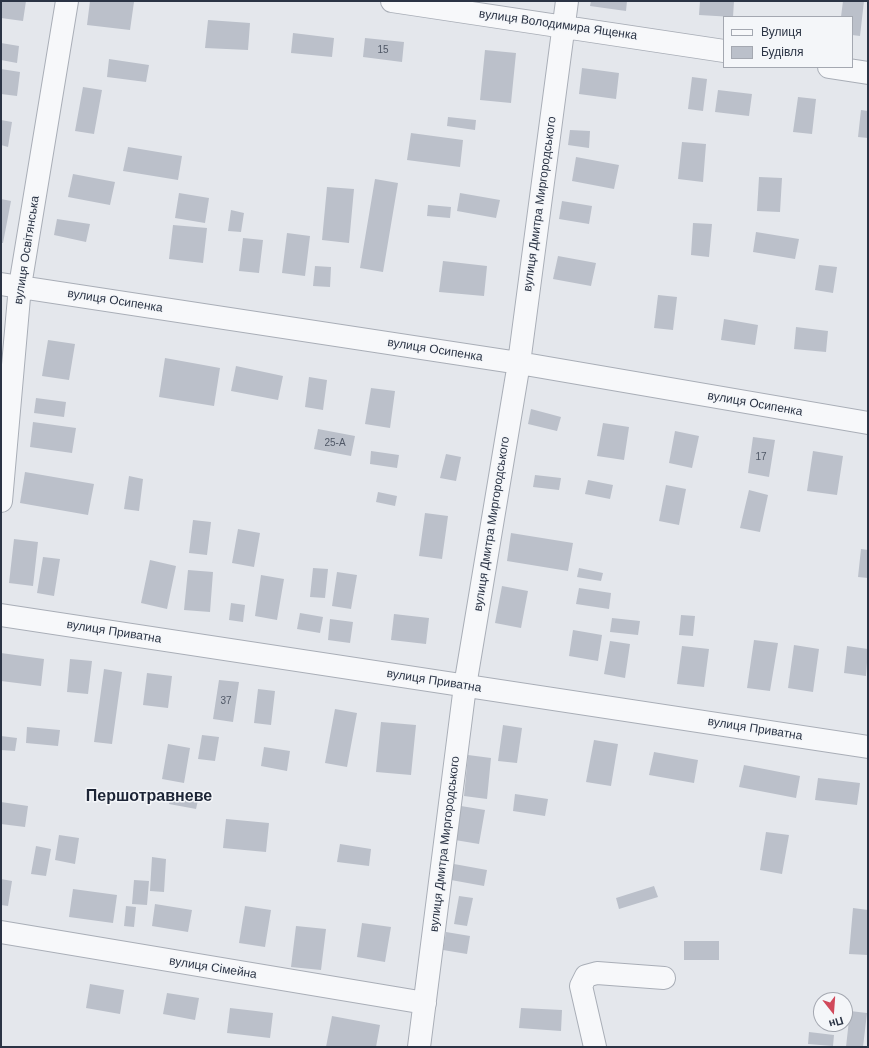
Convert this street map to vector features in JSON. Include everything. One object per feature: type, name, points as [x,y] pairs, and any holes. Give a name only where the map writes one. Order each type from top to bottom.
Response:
[{"type":"street","name":"вулиця Освітянська","points":[[1,501],[10,285],[67,1]]},
{"type":"street","name":"вулиця Володимира Ященка","points":[[392,1],[564,25],[723,51]]},
{"type":"street","name":"вулиця Дмитра Миргородського","points":[[419,1047],[465,686],[519,363],[567,1]]},
{"type":"street","points":[[836,68],[868,73]]},
{"type":"street","name":"вулиця Осипенка","points":[[10,285],[519,363],[868,423]]},
{"type":"street","name":"вулиця Приватна","points":[[1,615],[868,747]]},
{"type":"street","name":"вулиця Сімейна","points":[[1,932],[425,1003]]},
{"type":"street","points":[[595,1047],[581,986],[586,976],[597,973],[664,978]]},
{"type":"building","points":[[1,1],[26,1],[23,21],[1,18]]},
{"type":"building","points":[[90,1],[134,2],[130,30],[87,25]]},
{"type":"building","points":[[591,1],[627,1],[626,11],[590,6]]},
{"type":"building","points":[[700,1],[734,1],[733,16],[699,15]]},
{"type":"building","points":[[843,1],[864,1],[860,36],[853,35],[853,16],[841,16]]},
{"type":"building","points":[[208,20],[250,23],[248,50],[205,48]]},
{"type":"building","points":[[293,33],[334,38],[332,57],[291,53]]},
{"type":"building","points":[[365,38],[404,42],[402,62],[363,57]]},
{"type":"building","points":[[1,43],[19,46],[17,63],[1,60]]},
{"type":"building","points":[[485,50],[516,53],[511,103],[480,100]]},
{"type":"building","points":[[109,59],[149,65],[146,82],[107,77]]},
{"type":"building","points":[[582,68],[619,73],[616,99],[579,94]]},
{"type":"building","points":[[1,69],[20,72],[17,96],[1,94]]},
{"type":"building","points":[[692,77],[707,79],[703,111],[688,109]]},
{"type":"building","points":[[83,87],[102,90],[94,134],[75,131]]},
{"type":"building","points":[[718,90],[752,94],[749,116],[715,112]]},
{"type":"building","points":[[798,97],[816,99],[812,134],[793,132]]},
{"type":"building","points":[[861,110],[868,111],[868,138],[858,137]]},
{"type":"building","points":[[448,117],[476,120],[475,130],[447,126]]},
{"type":"building","points":[[1,120],[12,122],[8,147],[1,145]]},
{"type":"building","points":[[570,130],[590,131],[589,148],[568,145]]},
{"type":"building","points":[[411,133],[463,140],[460,167],[407,160]]},
{"type":"building","points":[[682,142],[706,144],[703,182],[678,179]]},
{"type":"building","points":[[128,147],[182,156],[178,180],[123,171]]},
{"type":"building","points":[[576,157],[619,165],[614,189],[572,181]]},
{"type":"building","points":[[73,174],[115,182],[110,205],[68,197]]},
{"type":"building","points":[[759,177],[782,178],[780,212],[757,211]]},
{"type":"building","points":[[375,179],[398,183],[383,272],[360,268]]},
{"type":"building","points":[[327,187],[354,189],[349,243],[322,240]]},
{"type":"building","points":[[179,193],[209,198],[205,223],[175,218]]},
{"type":"building","points":[[460,193],[500,200],[496,218],[457,211]]},
{"type":"building","points":[[1,199],[11,201],[3,243],[1,243]]},
{"type":"building","points":[[562,201],[592,206],[589,224],[559,219]]},
{"type":"building","points":[[428,205],[451,207],[450,218],[427,216]]},
{"type":"building","points":[[231,210],[244,213],[241,232],[228,231]]},
{"type":"building","points":[[57,219],[90,224],[86,242],[54,235]]},
{"type":"building","points":[[693,223],[712,224],[709,257],[691,255]]},
{"type":"building","points":[[173,225],[207,228],[203,263],[169,259]]},
{"type":"building","points":[[756,232],[799,239],[795,259],[753,252]]},
{"type":"building","points":[[287,233],[310,236],[305,276],[282,273]]},
{"type":"building","points":[[243,238],[263,240],[259,273],[239,271]]},
{"type":"building","points":[[558,256],[596,263],[591,286],[553,279]]},
{"type":"building","points":[[443,261],[487,266],[484,296],[439,292]]},
{"type":"building","points":[[819,265],[837,267],[833,293],[815,290]]},
{"type":"building","points":[[315,266],[331,267],[330,287],[313,286]]},
{"type":"building","points":[[658,295],[677,297],[673,330],[654,328]]},
{"type":"building","points":[[724,319],[758,325],[755,345],[721,340]]},
{"type":"building","points":[[796,327],[828,331],[826,352],[794,349]]},
{"type":"building","points":[[48,340],[75,344],[69,380],[42,376]]},
{"type":"building","points":[[165,358],[220,368],[214,406],[159,397]]},
{"type":"building","points":[[236,366],[283,376],[278,400],[231,391]]},
{"type":"building","points":[[309,377],[327,380],[323,410],[305,407]]},
{"type":"building","points":[[371,388],[395,391],[390,428],[365,424]]},
{"type":"building","points":[[36,398],[66,402],[64,417],[34,413]]},
{"type":"building","points":[[531,409],[561,417],[557,431],[528,424]]},
{"type":"building","points":[[33,422],[76,428],[72,453],[30,447]]},
{"type":"building","points":[[603,423],[629,427],[624,460],[597,456]]},
{"type":"building","points":[[318,429],[355,436],[351,456],[314,449]]},
{"type":"building","points":[[675,431],[699,436],[692,468],[669,463]]},
{"type":"building","points":[[753,437],[775,440],[769,477],[748,473]]},
{"type":"building","points":[[371,451],[399,455],[397,468],[370,464]]},
{"type":"building","points":[[813,451],[843,456],[837,495],[807,491]]},
{"type":"building","points":[[446,454],[461,457],[456,481],[440,478]]},
{"type":"building","points":[[25,472],[94,484],[88,515],[20,503]]},
{"type":"building","points":[[535,475],[561,478],[559,490],[533,487]]},
{"type":"building","points":[[129,476],[143,479],[139,511],[124,509]]},
{"type":"building","points":[[588,480],[613,485],[610,499],[585,494]]},
{"type":"building","points":[[666,485],[686,489],[679,525],[659,521]]},
{"type":"building","points":[[749,490],[768,495],[760,532],[740,528]]},
{"type":"building","points":[[378,492],[397,496],[395,506],[376,502]]},
{"type":"building","points":[[425,513],[448,516],[442,559],[419,556]]},
{"type":"building","points":[[193,520],[211,522],[207,555],[189,553]]},
{"type":"building","points":[[238,529],[260,533],[254,567],[232,563]]},
{"type":"building","points":[[511,533],[573,543],[568,571],[507,561]]},
{"type":"building","points":[[14,539],[38,542],[33,586],[9,583]]},
{"type":"building","points":[[861,549],[868,550],[868,578],[858,577]]},
{"type":"building","points":[[43,557],[60,559],[54,596],[37,593]]},
{"type":"building","points":[[150,560],[176,566],[167,609],[141,603]]},
{"type":"building","points":[[313,568],[328,569],[325,598],[310,597]]},
{"type":"building","points":[[579,568],[603,573],[601,581],[577,577]]},
{"type":"building","points":[[188,570],[213,572],[210,612],[184,610]]},
{"type":"building","points":[[337,572],[357,575],[351,609],[332,606]]},
{"type":"building","points":[[261,575],[284,579],[277,620],[255,616]]},
{"type":"building","points":[[502,586],[528,591],[521,628],[495,623]]},
{"type":"building","points":[[579,588],[611,593],[609,609],[576,604]]},
{"type":"building","points":[[231,603],[245,605],[243,622],[229,620]]},
{"type":"building","points":[[300,613],[323,617],[320,633],[297,629]]},
{"type":"building","points":[[394,614],[429,618],[426,644],[391,640]]},
{"type":"building","points":[[681,615],[695,616],[693,636],[679,635]]},
{"type":"building","points":[[612,618],[640,621],[638,635],[610,632]]},
{"type":"building","points":[[330,619],[353,622],[350,643],[328,640]]},
{"type":"building","points":[[573,630],[602,635],[598,661],[569,656]]},
{"type":"building","points":[[754,640],[778,643],[770,691],[747,688]]},
{"type":"building","points":[[610,641],[630,644],[625,678],[604,674]]},
{"type":"building","points":[[794,645],[819,649],[813,692],[788,688]]},
{"type":"building","points":[[682,646],[709,649],[704,687],[677,684]]},
{"type":"building","points":[[847,646],[868,649],[866,676],[844,673]]},
{"type":"building","points":[[1,653],[44,659],[41,686],[1,681]]},
{"type":"building","points":[[70,659],[92,661],[88,694],[67,692]]},
{"type":"building","points":[[104,669],[122,672],[112,744],[94,742]]},
{"type":"building","points":[[147,673],[172,676],[168,708],[143,705]]},
{"type":"building","points":[[219,680],[239,682],[233,722],[213,719]]},
{"type":"building","points":[[258,689],[275,691],[271,725],[254,723]]},
{"type":"building","points":[[335,709],[357,713],[347,767],[325,763]]},
{"type":"building","points":[[381,722],[416,725],[411,775],[376,772]]},
{"type":"building","points":[[503,725],[522,728],[517,763],[498,761]]},
{"type":"building","points":[[27,727],[60,730],[58,746],[26,743]]},
{"type":"building","points":[[202,735],[219,737],[215,761],[198,759]]},
{"type":"building","points":[[1,736],[17,738],[15,751],[1,750]]},
{"type":"building","points":[[594,740],[618,744],[611,786],[586,782]]},
{"type":"building","points":[[168,744],[190,748],[184,783],[162,779]]},
{"type":"building","points":[[264,747],[290,751],[287,771],[261,766]]},
{"type":"building","points":[[654,752],[698,760],[694,783],[649,775]]},
{"type":"building","points":[[468,755],[491,758],[487,799],[464,796]]},
{"type":"building","points":[[744,765],[800,776],[796,798],[739,787]]},
{"type":"building","points":[[818,778],[860,783],[857,805],[815,800]]},
{"type":"building","points":[[172,791],[199,796],[196,809],[169,804]]},
{"type":"building","points":[[515,794],[548,799],[545,816],[513,811]]},
{"type":"building","points":[[1,802],[28,806],[25,827],[1,824]]},
{"type":"building","points":[[461,806],[485,810],[479,844],[455,840]]},
{"type":"building","points":[[226,819],[269,823],[266,852],[223,848]]},
{"type":"building","points":[[766,832],[789,835],[782,874],[760,870]]},
{"type":"building","points":[[59,835],[79,838],[75,864],[55,860]]},
{"type":"building","points":[[340,844],[371,849],[369,866],[337,862]]},
{"type":"building","points":[[36,846],[51,849],[46,876],[31,874]]},
{"type":"building","points":[[152,857],[166,859],[164,892],[150,891]]},
{"type":"building","points":[[454,864],[487,870],[484,886],[451,880]]},
{"type":"building","points":[[1,879],[12,881],[8,906],[1,905]]},
{"type":"building","points":[[134,880],[149,881],[147,905],[132,904]]},
{"type":"building","points":[[654,886],[658,897],[619,909],[616,898]]},
{"type":"building","points":[[73,889],[117,895],[113,923],[69,917]]},
{"type":"building","points":[[459,896],[473,898],[467,926],[454,924]]},
{"type":"building","points":[[155,904],[192,910],[188,932],[152,926]]},
{"type":"building","points":[[126,906],[136,907],[134,927],[124,926]]},
{"type":"building","points":[[245,906],[271,910],[265,947],[239,943]]},
{"type":"building","points":[[853,908],[868,910],[868,955],[849,954]]},
{"type":"building","points":[[362,923],[391,927],[385,962],[357,957]]},
{"type":"building","points":[[296,926],[326,929],[321,970],[291,967]]},
{"type":"building","points":[[446,932],[470,936],[467,954],[443,950]]},
{"type":"building","points":[[684,941],[719,941],[719,960],[684,960]]},
{"type":"building","points":[[90,984],[124,990],[120,1014],[86,1008]]},
{"type":"building","points":[[167,993],[199,998],[195,1020],[163,1014]]},
{"type":"building","points":[[230,1008],[273,1013],[270,1038],[227,1033]]},
{"type":"building","points":[[521,1008],[562,1010],[561,1031],[519,1028]]},
{"type":"building","points":[[853,1011],[867,1013],[863,1047],[846,1047],[848,1032],[853,1032]]},
{"type":"building","points":[[332,1016],[380,1025],[376,1047],[326,1047]]},
{"type":"building","points":[[809,1032],[834,1035],[833,1046],[808,1044]]},
{"type":"district","name":"Першотравневе","points":[[149,797]]}]
